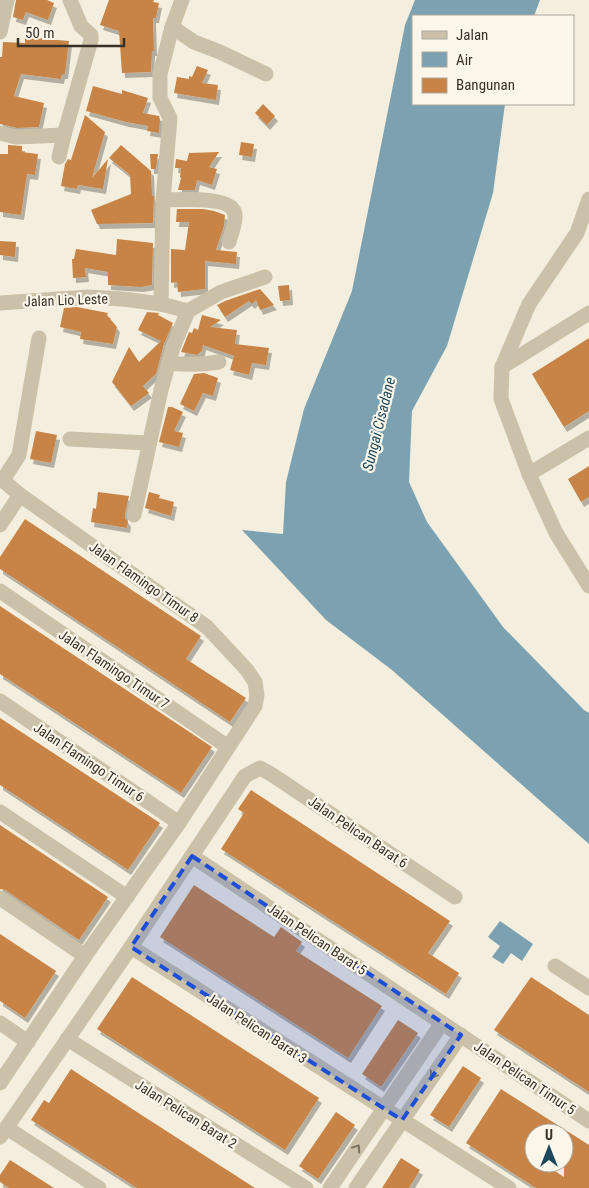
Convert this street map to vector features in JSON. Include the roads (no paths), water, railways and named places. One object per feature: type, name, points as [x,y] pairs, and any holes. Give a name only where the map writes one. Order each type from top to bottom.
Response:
[{"type":"street","points":[[0,32],[7,0]]},
{"type":"street","points":[[59,158],[91,36],[81,26],[70,0]]},
{"type":"street","points":[[161,304],[163,200],[170,118],[160,98],[160,74],[172,27],[182,0]]},
{"type":"street","points":[[172,27],[194,42],[266,74]]},
{"type":"street","points":[[0,133],[16,137],[64,135]]},
{"type":"street","points":[[587,578],[556,532],[528,474],[501,399],[502,366],[528,304],[577,234],[589,198]]},
{"type":"street","points":[[163,200],[215,200],[228,205],[234,209],[236,216],[229,242]]},
{"type":"street","points":[[134,515],[148,443],[169,362],[188,311],[221,292],[266,277]]},
{"type":"street","name":"Jalan Lio Leste","points":[[0,303],[88,297],[161,304],[188,311]]},
{"type":"street","points":[[502,366],[589,314]]},
{"type":"street","points":[[2,479],[19,455],[39,338]]},
{"type":"street","points":[[169,362],[190,365],[219,362]]},
{"type":"street","points":[[528,474],[589,438]]},
{"type":"street","points":[[70,439],[148,443]]},
{"type":"street","name":"Jalan Flamingo Timur 8","points":[[2,479],[20,495],[207,627],[247,670],[255,682],[255,706],[228,746]]},
{"type":"street","points":[[0,525],[20,495]]},
{"type":"street","name":"Jalan Flamingo Timur 7","points":[[0,590],[228,746]]},
{"type":"street","name":"Jalan Flamingo Timur 6","points":[[0,701],[179,823]]},
{"type":"street","points":[[0,1083],[85,956],[179,823],[228,746]]},
{"type":"street","name":"Jalan Pelican Barat 6","points":[[192,856],[244,776],[260,768],[455,896]]},
{"type":"street","points":[[0,812],[127,896]]},
{"type":"street","points":[[99,1188],[4,1132],[192,856]]},
{"type":"street","name":"Jalan Pelican Barat 5","points":[[192,856],[461,1035]]},
{"type":"street","points":[[0,898],[85,956]]},
{"type":"street","name":"Jalan Pelican Barat 3","points":[[131,947],[508,1188]]},
{"type":"street","points":[[555,966],[589,988]]},
{"type":"street","points":[[0,1022],[28,1042]]},
{"type":"street","points":[[330,1188],[442,1023]]},
{"type":"street","points":[[356,1188],[461,1035]]},
{"type":"street","name":"Jalan Pelican Timur 5","points":[[461,1035],[589,1121]]},
{"type":"street","name":"Jalan Pelican Barat 2","points":[[67,1039],[306,1188]]},
{"type":"water","name":"Sungai Cisadane","points":[[415,0],[540,0],[534,15],[412,15],[412,105],[505,105],[493,193],[447,346],[412,411],[409,482],[427,522],[503,627],[589,713],[589,844],[392,670],[326,620],[242,530],[283,534],[286,482],[304,409],[352,291],[405,25]]},
{"type":"water","points":[[500,921],[533,944],[522,961],[511,953],[503,964],[492,957],[500,946],[488,937]]}]
